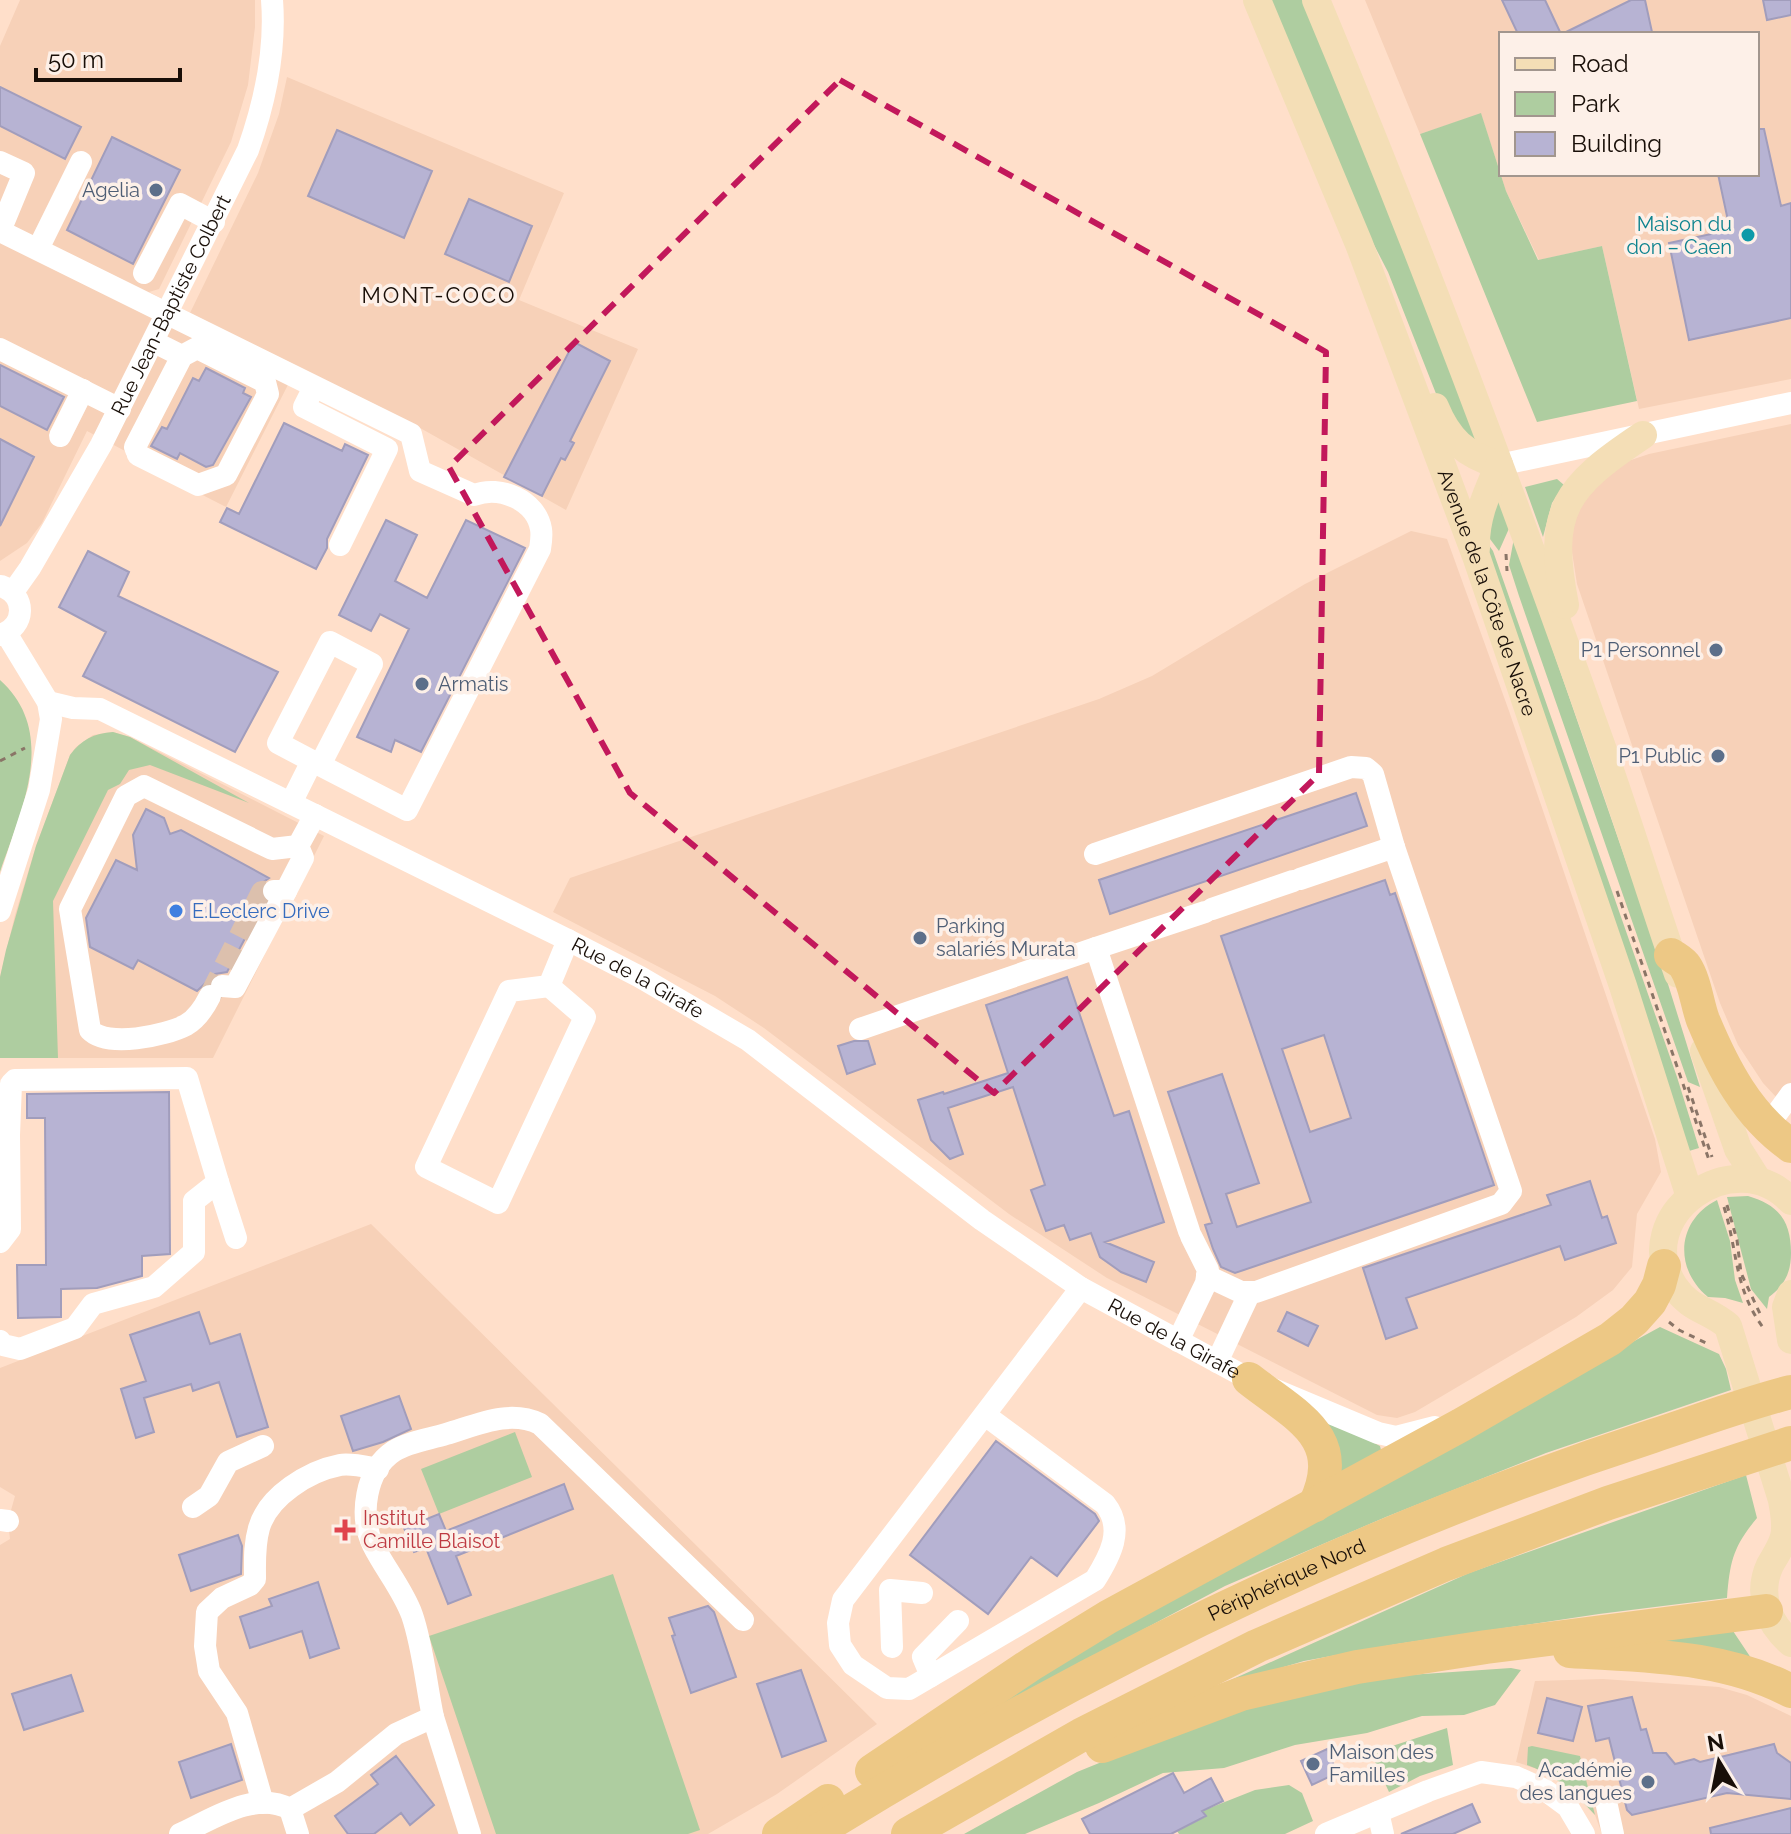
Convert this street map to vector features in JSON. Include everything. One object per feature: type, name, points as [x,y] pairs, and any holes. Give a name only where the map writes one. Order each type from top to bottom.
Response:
[{"type":"highway","points":[[1671,955],[1685,965],[1720,1060],[1735,1086],[1779,1137]]},
{"type":"highway","points":[[779,1834],[1033,1663],[1108,1617],[1461,1425],[1610,1339],[1650,1302],[1664,1266]]},
{"type":"highway","points":[[1249,1379],[1309,1425],[1324,1450],[1327,1465],[1325,1479],[1315,1505]]},
{"type":"highway","name":"Périphérique Nord","points":[[813,1834],[925,1764],[1051,1694],[1241,1599],[1428,1516],[1587,1457],[1791,1392]]},
{"type":"highway","points":[[908,1834],[1081,1735],[1257,1646],[1446,1564],[1608,1503],[1791,1443]]},
{"type":"highway","points":[[908,1834],[1007,1793],[1105,1745],[1241,1694],[1357,1667],[1766,1611]]},
{"type":"highway","points":[[1486,1647],[1655,1657],[1730,1666],[1765,1677],[1791,1691]]},
{"type":"main road","name":"Avenue de la Côte de Nacre","points":[[1257,0],[1359,244],[1476,556],[1623,986],[1714,1187]]},
{"type":"main road","points":[[1316,0],[1499,465],[1600,742],[1738,1149],[1757,1179],[1776,1188],[1791,1201]]},
{"type":"main road","points":[[1359,244],[1390,290],[1444,428],[1464,450],[1499,465]]},
{"type":"main road","points":[[1600,742],[1557,566],[1558,529],[1565,506],[1577,486],[1603,461],[1643,435]]},
{"type":"main road","points":[[1476,556],[1475,529],[1499,465]]},
{"type":"main road","points":[[1757,1179],[1714,1187],[1682,1205],[1667,1229],[1664,1266],[1685,1300],[1728,1326],[1740,1358],[1786,1523],[1784,1538],[1766,1577],[1766,1611],[1775,1628],[1791,1643]]},
{"type":"main road","points":[[1780,1338],[1791,1294]]},
{"type":"street","name":"Rue Jean-Baptiste Colbert","points":[[7,588],[30,568],[120,409],[248,150],[260,114],[273,36],[272,0]]},
{"type":"street","points":[[0,162],[24,173],[0,231],[411,434],[420,471],[474,495],[485,491],[503,493],[530,507],[542,531],[540,549],[407,810],[316,763],[278,743],[330,642],[372,664],[316,763],[291,803]]},
{"type":"street","points":[[38,249],[81,162]]},
{"type":"street","points":[[144,273],[180,204],[214,222]]},
{"type":"street","points":[[154,342],[182,356]]},
{"type":"street","points":[[197,348],[265,382],[268,394],[226,475],[198,485],[138,455],[135,447],[182,356],[197,348]]},
{"type":"street","points":[[0,349],[120,409]]},
{"type":"street","points":[[314,387],[304,407],[387,449],[340,545]]},
{"type":"street","points":[[60,436],[83,390]]},
{"type":"street","points":[[1499,465],[1791,403]]},
{"type":"street","points":[[0,911],[39,790],[51,719],[48,702],[3,634],[13,629],[21,614],[18,598],[7,588]]},
{"type":"street","name":"Rue de la Girafe","points":[[48,702],[73,708],[100,709],[635,974],[748,1040],[1031,1256],[1081,1288],[1249,1379],[1378,1433],[1396,1437],[1429,1428],[1461,1425]]},
{"type":"street","points":[[1095,854],[1351,767],[1366,768],[1373,774],[1394,847],[1511,1191],[1501,1204],[1256,1292],[1241,1292],[1207,1276]]},
{"type":"street","points":[[144,786],[272,849],[298,846],[303,858],[280,891],[235,987],[216,991],[194,1019],[177,1029],[115,1041],[96,1037],[90,1030],[70,909],[126,796],[144,786]]},
{"type":"street","points":[[298,846],[315,815]]},
{"type":"street","points":[[860,1029],[1394,847]]},
{"type":"street","points":[[549,986],[568,940]]},
{"type":"street","points":[[1096,948],[1190,1234],[1208,1270],[1206,1283],[1178,1341]]},
{"type":"street","points":[[549,986],[585,1017],[498,1203],[426,1167],[509,991],[549,986]]},
{"type":"street","points":[[0,1242],[10,1229],[5,1134],[11,1084],[15,1080],[187,1078],[236,1238]]},
{"type":"street","points":[[1779,1137],[1791,1094]]},
{"type":"street","points":[[0,1341],[3,1345],[20,1349],[75,1328],[93,1304],[154,1287],[194,1252],[194,1201],[218,1182]]},
{"type":"street","points":[[989,1409],[1114,1514],[1116,1530],[1109,1558],[1095,1580],[909,1689],[887,1688],[853,1665],[840,1645],[838,1623],[843,1600],[1081,1288]]},
{"type":"street","points":[[1217,1362],[1250,1292]]},
{"type":"street","points":[[470,1834],[433,1717],[412,1615],[372,1542],[367,1514],[369,1484],[395,1450],[505,1416],[525,1416],[540,1424],[743,1620]]},
{"type":"street","points":[[193,1507],[209,1496],[228,1462],[263,1446]]},
{"type":"street","points":[[263,1803],[237,1713],[209,1671],[205,1646],[207,1612],[222,1598],[250,1585],[255,1579],[259,1526],[271,1506],[291,1485],[341,1465],[378,1469]]},
{"type":"street","points":[[866,1570],[890,1590],[922,1593]]},
{"type":"street","points":[[890,1590],[892,1647]]},
{"type":"street","points":[[931,1676],[923,1657],[958,1621]]},
{"type":"street","points":[[290,1809],[337,1782],[396,1734],[433,1717]]},
{"type":"street","points":[[1326,1834],[1471,1774],[1499,1773],[1524,1779],[1552,1794],[1568,1807],[1584,1834]]},
{"type":"street","points":[[180,1834],[243,1805],[263,1803],[290,1809],[298,1834]]},
{"type":"street","points":[[1607,1806],[1613,1834]]},
{"type":"street","points":[[1378,1812],[1383,1834]]},
{"type":"path","points":[[0,761],[28,746]]},
{"type":"path","points":[[1688,1087],[1714,1187],[1734,1240],[1737,1275],[1748,1302],[1780,1338]]},
{"type":"path","points":[[1714,1187],[1737,1240],[1741,1273],[1762,1318]]},
{"type":"highlighted area","points":[[840,80],[1326,352],[1319,774],[994,1093],[630,793],[449,467]]},
{"type":"shaded area","points":[[20,0],[255,0],[248,85],[231,142],[159,289],[149,292],[190,313],[258,173],[279,114],[287,77],[564,193],[519,300],[638,349],[566,510],[413,424],[297,367],[226,507],[126,456],[127,452],[87,431],[42,523],[27,543],[0,561],[0,46]]},
{"type":"shaded area","points":[[1365,0],[1791,0],[1791,379],[1639,409],[1602,246],[1539,260],[1501,176],[1759,176],[1759,32],[1499,32],[1499,169],[1481,114],[1420,134]]},
{"type":"shaded area","points":[[1791,424],[1791,1113],[1763,1083],[1738,1045],[1720,1003],[1577,584],[1569,533],[1583,498],[1625,462],[1649,454]]},
{"type":"shaded area","points":[[1411,531],[1447,539],[1655,1139],[1661,1172],[1637,1214],[1632,1267],[1613,1290],[1576,1317],[1415,1412],[1397,1418],[1377,1415],[1107,1278],[1009,1214],[764,1028],[715,996],[553,912],[570,878],[1099,699],[1152,676],[1305,584]]},
{"type":"shaded area","points":[[113,732],[130,737],[324,836],[213,1058],[0,1058],[0,977],[36,846],[70,755],[93,735]]},
{"type":"shaded area","name":"Institut Camille Blaisot","points":[[371,1224],[877,1724],[777,1794],[708,1834],[0,1834],[0,1545],[10,1539],[8,1521],[15,1496],[0,1487],[0,1368]]},
{"type":"shaded area","points":[[1603,1679],[1719,1687],[1747,1695],[1791,1716],[1791,1834],[1602,1834],[1595,1815],[1571,1788],[1546,1772],[1516,1762],[1535,1681]]},
{"type":"green space","points":[[1269,0],[1306,0],[1479,438],[1462,444],[1448,424],[1388,272],[1356,210]]},
{"type":"green space","points":[[1481,113],[1499,176],[1538,260],[1602,246],[1637,401],[1537,422],[1420,134]]},
{"type":"green space","points":[[1557,479],[1564,485],[1552,503],[1543,537],[1525,487]]},
{"type":"green space","points":[[1500,498],[1511,524],[1499,551],[1484,531]]},
{"type":"green space","points":[[1514,538],[1663,968],[1700,1087],[1688,1082],[1519,596],[1509,565]]},
{"type":"green space","points":[[1486,541],[1493,551],[1699,1148],[1689,1151],[1488,563]]},
{"type":"green space","points":[[0,680],[18,701],[28,724],[31,748],[25,798],[0,872]]},
{"type":"green space","points":[[113,732],[130,737],[249,803],[150,765],[129,770],[120,784],[108,790],[53,901],[58,1058],[0,1058],[0,977],[36,846],[70,755],[88,738]]},
{"type":"green space","points":[[1748,1196],[1775,1210],[1789,1232],[1791,1260],[1788,1272],[1783,1283],[1769,1297],[1767,1309],[1751,1289],[1727,1197]]},
{"type":"green space","points":[[1717,1200],[1730,1241],[1735,1280],[1743,1303],[1708,1297],[1697,1286],[1685,1260],[1687,1233],[1703,1209]]},
{"type":"green space","points":[[1660,1327],[1719,1354],[1731,1390],[1546,1453],[1225,1586],[977,1718],[1170,1594]]},
{"type":"green space","points":[[1316,1414],[1380,1446],[1381,1450],[1335,1479]]},
{"type":"green space","points":[[515,1432],[532,1477],[439,1514],[421,1469]]},
{"type":"green space","points":[[1746,1475],[1757,1518],[1734,1555],[1727,1598],[1397,1644],[1304,1661],[1213,1688],[1469,1573]]},
{"type":"green space","points":[[613,1574],[700,1830],[688,1834],[496,1834],[429,1636]]},
{"type":"green space","points":[[1731,1628],[1751,1658],[1622,1643]]},
{"type":"green space","points":[[1511,1668],[1521,1670],[1495,1705],[1464,1715],[1422,1716],[1367,1733],[1295,1745],[1224,1768],[1163,1773],[1025,1834],[964,1834],[1077,1772],[1215,1716],[1365,1678]]},
{"type":"green space","points":[[1447,1728],[1453,1765],[1420,1776],[1389,1792],[1371,1753]]},
{"type":"green space","points":[[1528,1747],[1580,1756],[1595,1815],[1564,1786],[1527,1765]]},
{"type":"green space","points":[[1289,1785],[1302,1793],[1313,1821],[1285,1834],[1179,1834],[1177,1831],[1205,1817],[1202,1811],[1255,1790]]},
{"type":"building","points":[[1502,0],[1545,0],[1560,32],[1517,32]]},
{"type":"building","points":[[1631,0],[1645,0],[1652,32],[1566,32]]},
{"type":"building","points":[[1763,0],[1791,0],[1791,15],[1767,20]]},
{"type":"building","points":[[0,87],[81,127],[65,159],[0,126]]},
{"type":"building","name":"Maison du don – Caen","points":[[1759,129],[1764,129],[1781,206],[1791,203],[1791,318],[1689,340],[1669,243],[1730,230],[1718,176],[1759,176]]},
{"type":"building","points":[[337,130],[432,171],[404,238],[308,196]]},
{"type":"building","points":[[112,137],[180,170],[133,264],[67,230]]},
{"type":"building","points":[[469,199],[532,226],[509,282],[445,254]]},
{"type":"building","points":[[574,342],[610,361],[570,441],[574,443],[565,460],[561,458],[542,496],[504,477]]},
{"type":"building","points":[[0,365],[64,397],[47,430],[0,406]]},
{"type":"building","points":[[206,368],[245,388],[243,393],[251,397],[213,465],[206,467],[180,453],[177,459],[151,446],[162,427],[167,429],[193,378],[199,381]]},
{"type":"building","points":[[284,423],[342,451],[345,444],[368,455],[327,539],[327,548],[316,569],[220,522],[227,508],[239,514]]},
{"type":"building","points":[[0,439],[34,457],[0,526]]},
{"type":"building","name":"Armatis","points":[[386,520],[417,535],[395,581],[427,598],[466,520],[525,548],[421,752],[395,740],[391,752],[357,737],[409,629],[380,614],[371,631],[339,615]]},
{"type":"building","points":[[88,551],[129,572],[118,596],[278,672],[235,752],[83,676],[106,632],[59,607]]},
{"type":"building","points":[[1356,793],[1367,826],[1110,914],[1099,880]]},
{"type":"building","name":"E.Leclerc Drive","points":[[146,809],[164,818],[170,834],[181,830],[269,878],[262,883],[260,890],[265,901],[227,972],[215,974],[197,991],[138,960],[133,969],[90,947],[86,918],[116,860],[137,870],[133,835]]},
{"type":"building","points":[[1385,880],[1390,895],[1395,893],[1494,1185],[1235,1273],[1221,1267],[1205,1225],[1212,1223],[1168,1092],[1222,1074],[1259,1183],[1226,1194],[1237,1227],[1311,1202],[1221,936]],"holes":[[[1324,1035],[1351,1118],[1310,1132],[1282,1049]]]},
{"type":"building","points":[[1067,977],[1114,1116],[1129,1111],[1164,1222],[1105,1242],[1154,1262],[1146,1282],[1121,1272],[1100,1257],[1091,1233],[1070,1240],[1064,1225],[1046,1231],[1031,1190],[1045,1185],[1013,1087],[948,1108],[963,1154],[950,1159],[931,1140],[918,1100],[1008,1073],[986,1005]]},
{"type":"building","points":[[868,1041],[875,1064],[847,1074],[838,1046]]},
{"type":"building","points":[[169,1092],[170,1254],[142,1256],[142,1276],[97,1288],[61,1289],[61,1317],[18,1318],[17,1265],[46,1265],[45,1118],[27,1118],[27,1094]]},
{"type":"building","points":[[1590,1181],[1602,1218],[1607,1216],[1616,1243],[1565,1260],[1560,1246],[1406,1298],[1417,1328],[1386,1339],[1363,1268],[1551,1205],[1547,1195]]},
{"type":"building","points":[[199,1312],[210,1344],[240,1334],[268,1427],[237,1437],[219,1382],[193,1391],[191,1384],[144,1398],[154,1432],[136,1438],[121,1389],[146,1381],[130,1335]]},
{"type":"building","points":[[1287,1312],[1318,1326],[1308,1346],[1278,1331]]},
{"type":"building","points":[[399,1396],[411,1429],[353,1451],[341,1416]]},
{"type":"building","points":[[996,1441],[1095,1514],[1099,1521],[1057,1576],[1031,1557],[988,1614],[910,1555]]},
{"type":"building","points":[[564,1484],[573,1509],[456,1556],[471,1595],[448,1604],[426,1548],[414,1552],[404,1528],[439,1514],[446,1531]]},
{"type":"building","points":[[238,1535],[242,1546],[241,1574],[191,1591],[179,1555]]},
{"type":"building","points":[[318,1582],[339,1648],[310,1658],[302,1631],[250,1648],[240,1617],[272,1606],[269,1599]]},
{"type":"building","points":[[708,1606],[714,1612],[736,1677],[691,1693],[669,1618]]},
{"type":"building","points":[[801,1670],[826,1741],[782,1757],[757,1684]]},
{"type":"building","points":[[71,1675],[83,1711],[24,1730],[12,1694]]},
{"type":"building","points":[[1632,1697],[1641,1730],[1646,1729],[1653,1753],[1666,1753],[1675,1764],[1694,1759],[1700,1762],[1774,1744],[1777,1753],[1791,1763],[1791,1799],[1727,1793],[1632,1815],[1627,1810],[1609,1738],[1596,1741],[1588,1706]]},
{"type":"building","points":[[1547,1698],[1582,1707],[1573,1741],[1538,1733]]},
{"type":"building","points":[[231,1744],[242,1780],[191,1798],[179,1762]]},
{"type":"building","name":"Maison des Familles","points":[[1327,1749],[1337,1773],[1312,1785],[1301,1761]]},
{"type":"building","points":[[396,1756],[434,1805],[410,1825],[401,1813],[374,1834],[348,1834],[335,1816],[378,1784],[371,1775]]},
{"type":"building","points":[[1173,1773],[1184,1793],[1211,1778],[1223,1801],[1202,1811],[1206,1816],[1171,1834],[1090,1834],[1082,1819]]},
{"type":"building","points":[[1472,1804],[1480,1822],[1453,1834],[1401,1834]]},
{"type":"building","points":[[1791,1808],[1791,1834],[1711,1834],[1710,1828]]},
{"type":"tunnel","points":[[210,996],[262,892],[274,891]]},
{"type":"place","name":"Agelia","points":[[156,190]]},
{"type":"place","name":"Maison du don – Caen","points":[[1748,235]]},
{"type":"place","name":"P1 Personnel","points":[[1716,650]]},
{"type":"place","name":"Armatis","points":[[422,684]]},
{"type":"place","name":"P1 Public","points":[[1718,756]]},
{"type":"place","name":"E.Leclerc Drive","points":[[176,911]]},
{"type":"place","name":"Parking salariés Murata","points":[[920,938]]},
{"type":"place","name":"Institut Camille Blaisot","points":[[345,1530]]},
{"type":"place","name":"Maison des Familles","points":[[1313,1764]]},
{"type":"place","name":"Académie des langues","points":[[1648,1782]]},
{"type":"district","name":"MONT-COCO","points":[[439,295]]}]
